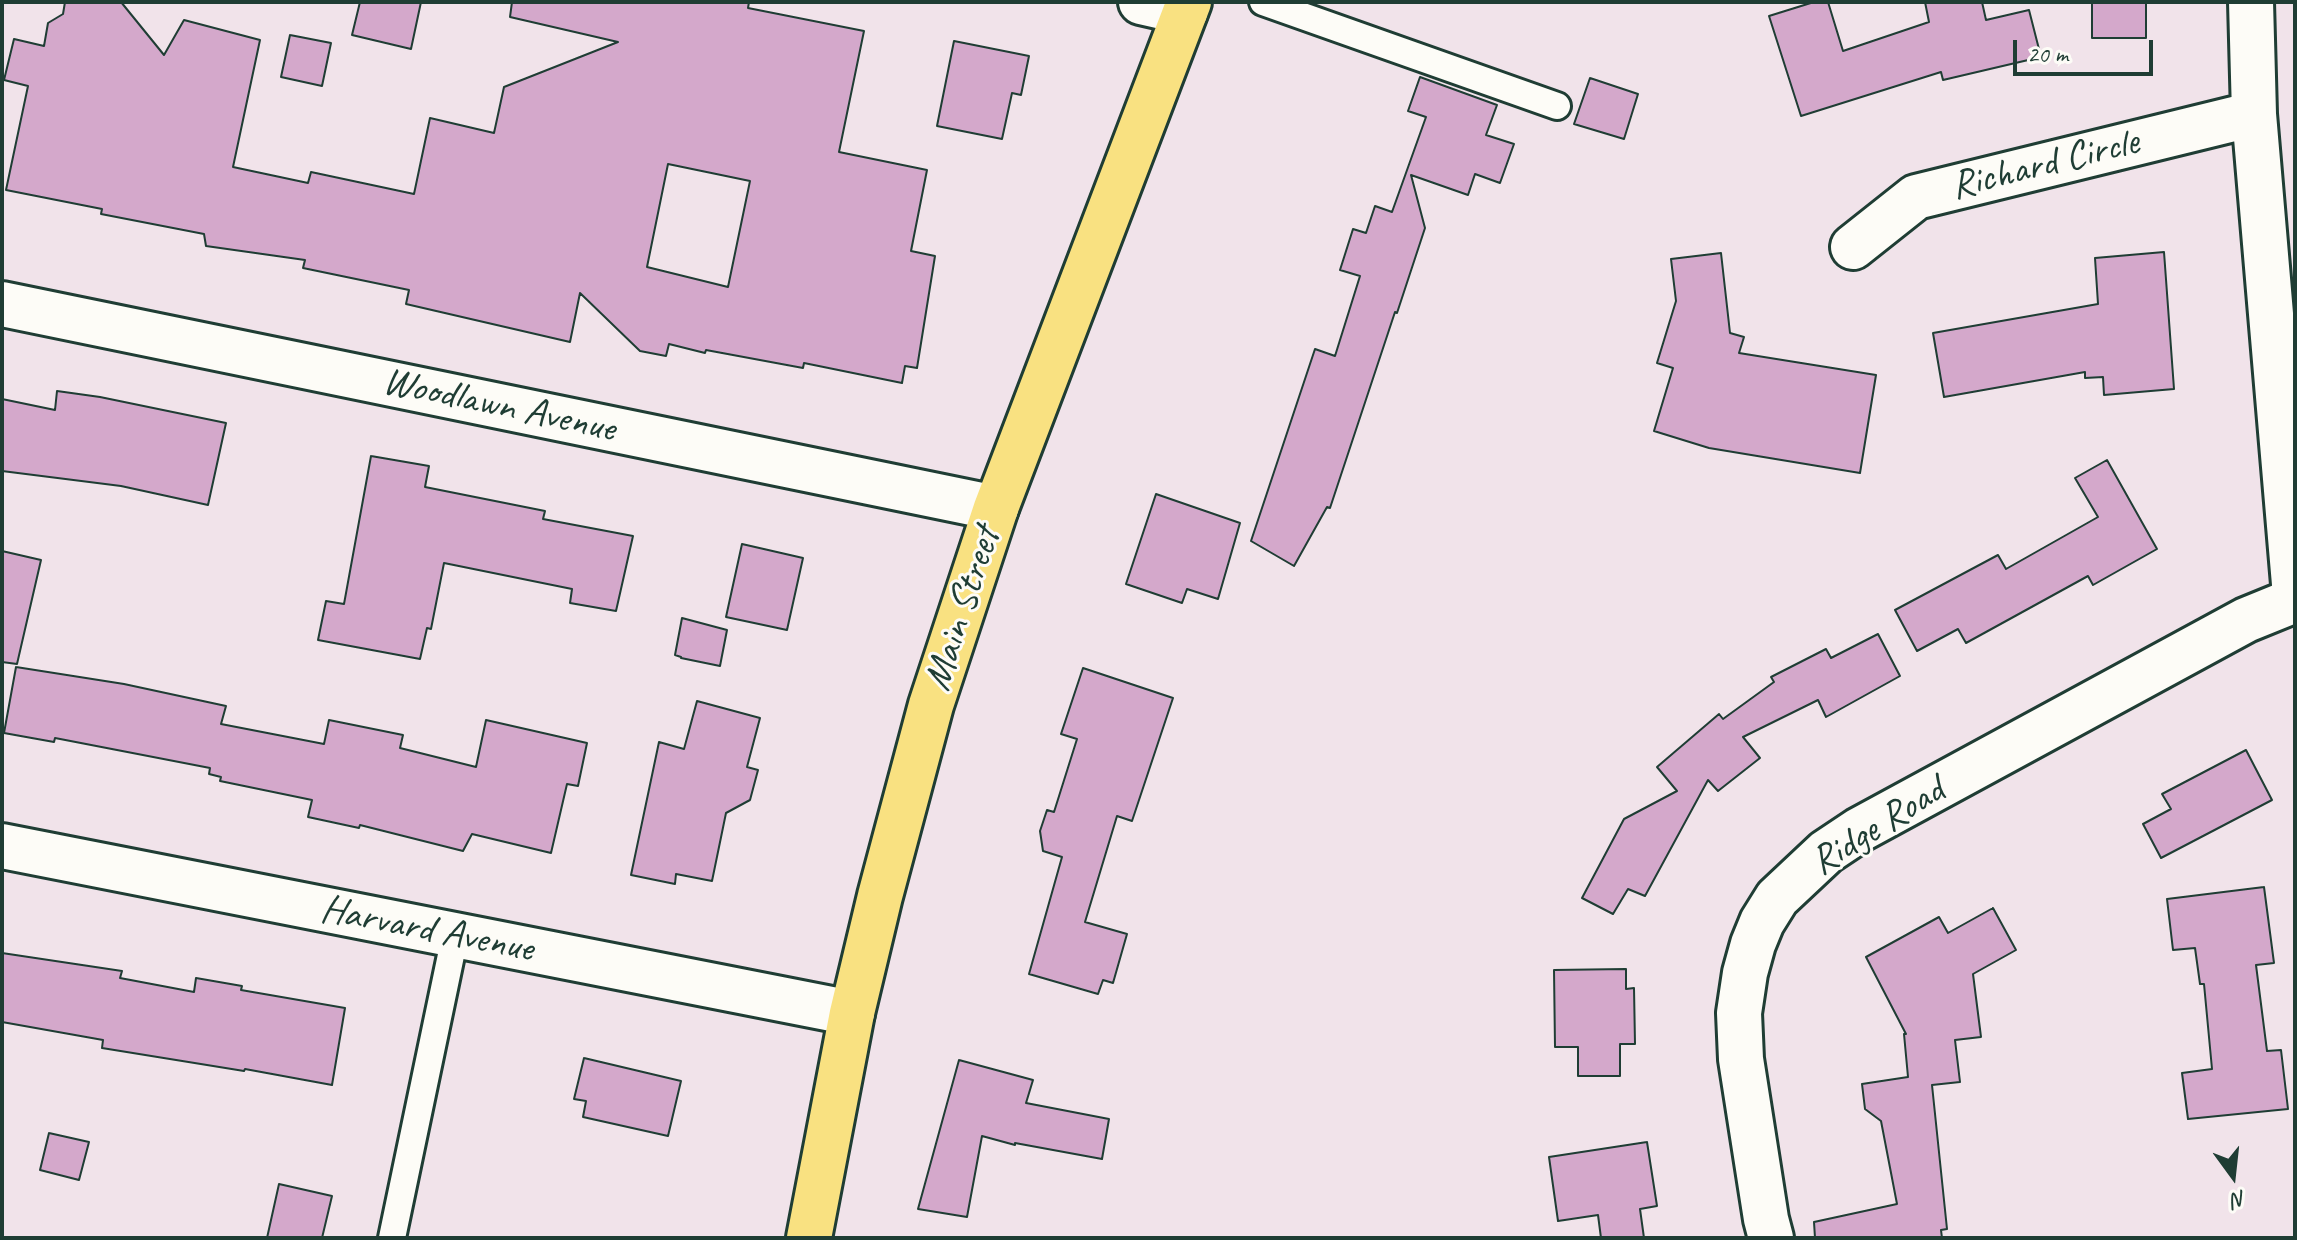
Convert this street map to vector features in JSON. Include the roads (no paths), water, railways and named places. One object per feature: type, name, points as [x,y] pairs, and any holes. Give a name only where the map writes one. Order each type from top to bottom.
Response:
[{"type":"main road","name":"Main Street","points":[[809,1238],[852,1013],[931,705],[996,508],[1187,7]]},
{"type":"street","points":[[1141,2],[1187,7]]},
{"type":"street","points":[[2251,2],[2254,114],[2295,598]]},
{"type":"street","name":"Richard Circle","points":[[1853,247],[1916,197],[2254,114]]},
{"type":"street","name":"Woodlawn Avenue","points":[[2,304],[996,508]]},
{"type":"street","name":"Ridge Road","points":[[1771,1238],[1741,1059],[1739,1013],[1753,944],[1777,898],[1826,852],[1859,830],[2246,620],[2295,598]]},
{"type":"street","name":"Harvard Avenue","points":[[2,846],[852,1013]]},
{"type":"lane","points":[[1263,2],[1557,106]]},
{"type":"lane","points":[[392,1238],[455,936]]}]
